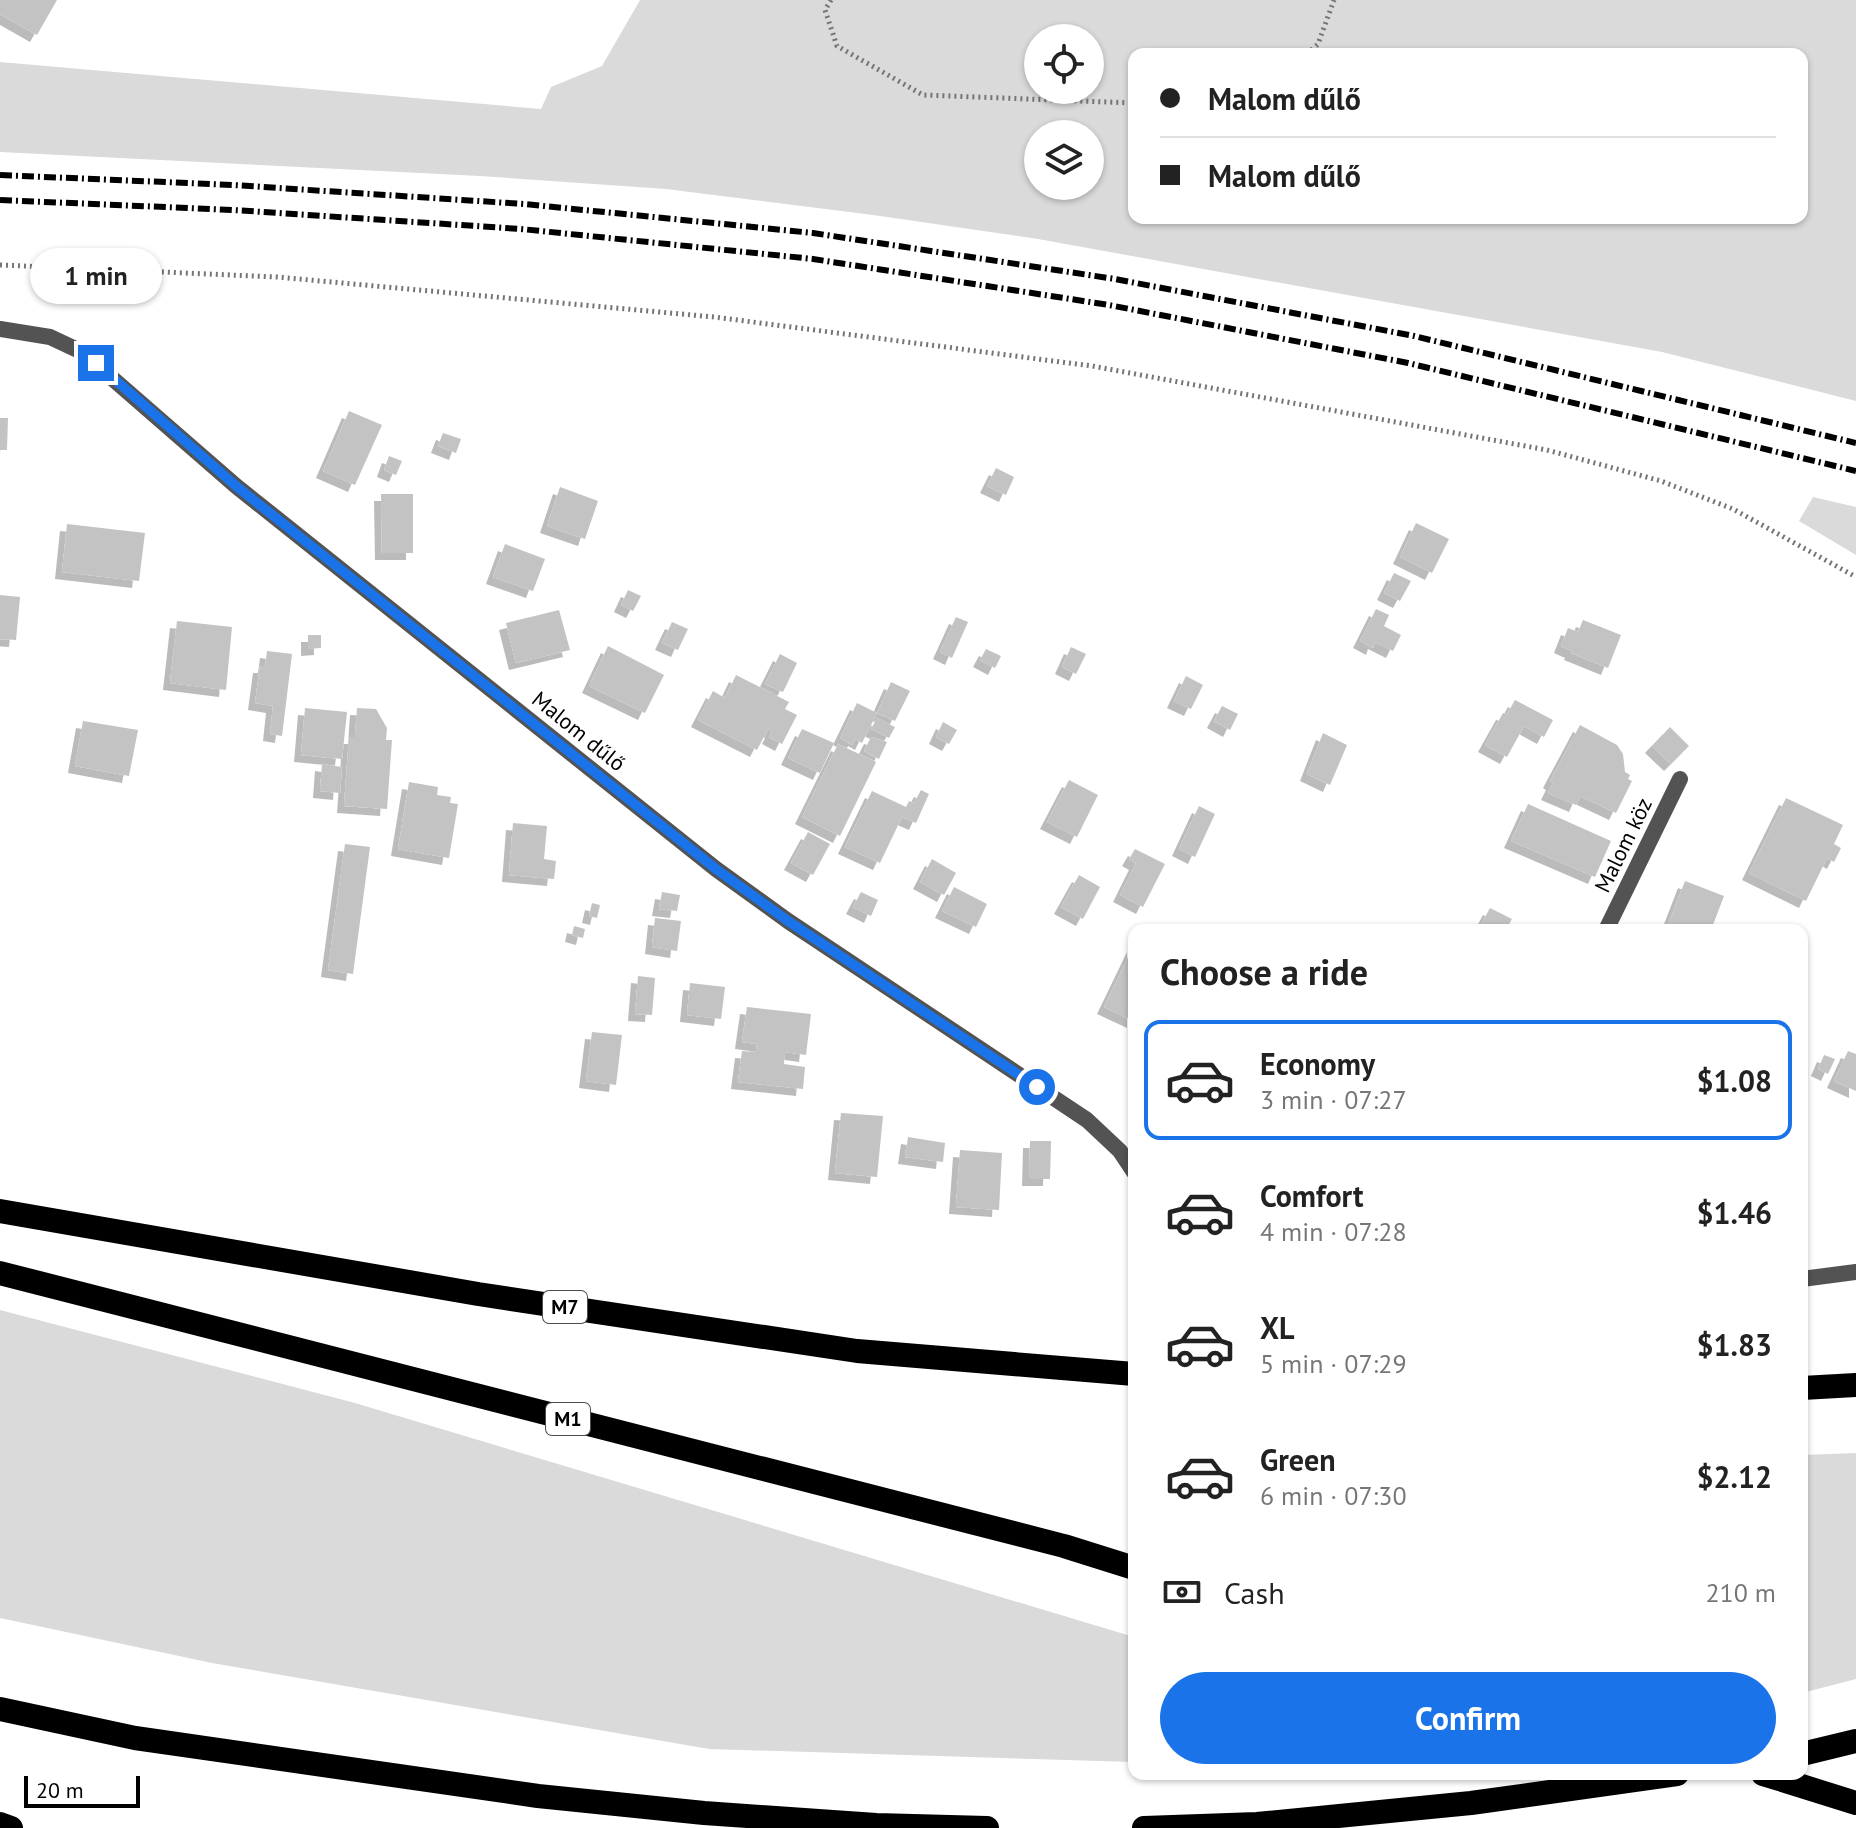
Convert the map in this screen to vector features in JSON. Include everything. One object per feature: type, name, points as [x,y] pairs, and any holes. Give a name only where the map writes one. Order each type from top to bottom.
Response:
[{"type":"highway","name":"M7","points":[[0,1211],[478,1294],[857,1351],[1128,1374]]},
{"type":"highway","name":"M1","points":[[0,1273],[1064,1546],[1128,1566]]},
{"type":"highway","points":[[1808,1388],[1856,1385]]},
{"type":"highway","points":[[0,1709],[135,1738],[538,1796],[704,1813],[876,1825],[987,1828]]},
{"type":"highway","points":[[1808,1753],[1856,1741]]},
{"type":"highway","points":[[1144,1828],[1272,1823],[1471,1803],[1634,1780]]},
{"type":"highway","points":[[1782,1780],[1856,1803]]},
{"type":"highway","points":[[0,1824],[11,1828]]},
{"type":"street","name":"Malom dűlő","points":[[0,329],[50,337],[82,352],[236,486],[716,869],[788,921],[1087,1120],[1120,1151],[1128,1163]]},
{"type":"street","name":"Malom köz","points":[[1609,924],[1680,779]]},
{"type":"street","points":[[1808,1278],[1856,1272]]},
{"type":"path","points":[[831,0],[825,10],[837,46],[923,95],[1128,103]]},
{"type":"path","points":[[1314,48],[1318,44],[1334,0]]},
{"type":"path","points":[[0,265],[277,277],[714,317],[1092,366],[1547,450],[1661,481],[1733,509],[1856,577]]},
{"type":"shaded area","points":[[640,0],[1856,0],[1856,401],[1662,352],[1038,239],[873,215],[666,189],[480,176],[0,152],[0,62],[541,109],[551,87],[602,66]]},
{"type":"shaded area","points":[[1813,497],[1856,507],[1856,555],[1799,521]]},
{"type":"shaded area","points":[[0,1310],[355,1403],[1128,1635],[1128,1762],[709,1749],[212,1663],[0,1618]]},
{"type":"shaded area","points":[[1856,1453],[1856,1679],[1808,1691],[1808,1455]]},
{"type":"building","points":[[0,0],[57,0],[37,35],[0,14]]},
{"type":"building","points":[[349,411],[382,425],[355,485],[323,471]]},
{"type":"building","points":[[0,418],[8,418],[7,450],[0,450]]},
{"type":"building","points":[[443,433],[461,439],[456,453],[438,446]]},
{"type":"building","points":[[389,456],[402,461],[396,475],[384,470]]},
{"type":"building","points":[[996,468],[1014,477],[1006,495],[987,486]]},
{"type":"building","points":[[560,487],[598,501],[585,539],[547,526]]},
{"type":"building","points":[[381,494],[413,494],[413,553],[382,553]]},
{"type":"building","points":[[1416,523],[1449,539],[1432,573],[1400,557]]},
{"type":"building","points":[[67,524],[145,533],[139,581],[62,572]]},
{"type":"building","points":[[505,544],[545,559],[533,591],[493,577]]},
{"type":"building","points":[[1394,573],[1411,581],[1400,601],[1384,593]]},
{"type":"building","points":[[628,590],[641,596],[633,611],[621,605]]},
{"type":"building","points":[[0,595],[20,597],[16,640],[0,639]]},
{"type":"building","points":[[1376,609],[1389,615],[1384,626],[1401,635],[1393,651],[1375,642],[1373,648],[1360,641]]},
{"type":"building","points":[[559,610],[570,650],[516,663],[506,623]]},
{"type":"building","points":[[956,617],[968,622],[952,658],[940,652]]},
{"type":"building","points":[[1583,620],[1621,635],[1608,668],[1561,646],[1568,628],[1578,632]]},
{"type":"building","points":[[177,621],[232,627],[226,690],[170,683]]},
{"type":"building","points":[[672,622],[688,629],[678,650],[662,643]]},
{"type":"building","points":[[308,635],[321,635],[321,648],[308,649]]},
{"type":"building","points":[[608,646],[664,675],[645,713],[589,686]]},
{"type":"building","points":[[1071,647],[1086,654],[1076,674],[1062,667]]},
{"type":"building","points":[[986,649],[1001,656],[995,668],[980,660]]},
{"type":"building","points":[[267,651],[292,654],[282,736],[270,734],[273,706],[255,703],[260,666],[265,666]]},
{"type":"building","points":[[780,654],[797,663],[783,692],[765,684]]},
{"type":"building","points":[[736,675],[789,702],[785,709],[797,715],[782,744],[769,737],[772,731],[768,729],[757,750],[698,720],[713,691],[725,698]]},
{"type":"building","points":[[1186,676],[1203,685],[1191,709],[1174,701]]},
{"type":"building","points":[[891,682],[910,691],[895,721],[877,713]]},
{"type":"building","points":[[1515,700],[1553,720],[1544,737],[1524,726],[1507,757],[1485,745],[1503,713],[1507,714]]},
{"type":"building","points":[[857,703],[877,713],[862,743],[855,739],[852,745],[840,738]]},
{"type":"building","points":[[1222,706],[1238,714],[1230,730],[1214,721]]},
{"type":"building","points":[[305,708],[347,712],[342,759],[301,755]]},
{"type":"building","points":[[357,708],[376,709],[387,728],[386,740],[392,740],[387,809],[344,806],[349,737],[355,737]]},
{"type":"building","points":[[877,718],[895,727],[889,738],[871,729]]},
{"type":"building","points":[[83,721],[138,730],[129,776],[75,766]]},
{"type":"building","points":[[943,722],[957,730],[949,744],[936,737]]},
{"type":"building","points":[[1580,725],[1617,745],[1623,754],[1625,772],[1632,781],[1616,813],[1580,796],[1576,805],[1548,793],[1553,783],[1550,781]]},
{"type":"building","points":[[1670,727],[1689,746],[1671,764],[1652,746]]},
{"type":"building","points":[[802,729],[834,743],[820,773],[788,758]]},
{"type":"building","points":[[1323,733],[1347,745],[1330,785],[1307,774]]},
{"type":"building","points":[[871,737],[887,742],[879,759],[864,751]]},
{"type":"building","points":[[838,744],[876,762],[840,836],[802,817]]},
{"type":"building","points":[[322,764],[342,767],[340,793],[320,791]]},
{"type":"building","points":[[1069,780],[1098,795],[1077,837],[1047,822]]},
{"type":"building","points":[[409,782],[438,787],[437,795],[451,797],[450,803],[458,804],[449,858],[398,849]]},
{"type":"building","points":[[921,790],[929,794],[916,823],[902,817],[880,863],[845,847],[872,791],[906,807],[909,801],[914,803]]},
{"type":"building","points":[[1786,798],[1843,825],[1834,844],[1841,848],[1834,862],[1827,858],[1806,901],[1749,873]]},
{"type":"building","points":[[1528,804],[1611,841],[1595,877],[1511,841]]},
{"type":"building","points":[[1199,806],[1215,814],[1195,857],[1179,849]]},
{"type":"building","points":[[513,823],[547,826],[544,859],[556,861],[554,879],[509,875]]},
{"type":"building","points":[[808,832],[830,844],[813,875],[791,863]]},
{"type":"building","points":[[345,844],[370,847],[353,974],[328,970]]},
{"type":"building","points":[[1135,849],[1165,864],[1143,907],[1120,895],[1136,863],[1129,859]]},
{"type":"building","points":[[932,859],[956,873],[944,895],[920,882]]},
{"type":"building","points":[[1079,875],[1100,887],[1083,919],[1061,907]]},
{"type":"building","points":[[1685,881],[1724,896],[1713,924],[1668,924]]},
{"type":"building","points":[[954,887],[987,904],[976,927],[942,911]]},
{"type":"building","points":[[662,892],[680,895],[677,911],[659,909]]},
{"type":"building","points":[[861,892],[878,900],[871,916],[853,907]]},
{"type":"building","points":[[592,903],[600,905],[597,918],[589,916]]},
{"type":"building","points":[[1490,908],[1512,919],[1509,924],[1481,924]]},
{"type":"building","points":[[655,918],[681,921],[677,951],[652,947]]},
{"type":"building","points":[[574,926],[585,929],[583,938],[572,935]]},
{"type":"building","points":[[1128,957],[1128,1018],[1104,1007]]},
{"type":"building","points":[[638,976],[655,978],[652,1015],[635,1014]]},
{"type":"building","points":[[690,983],[725,987],[721,1019],[687,1015]]},
{"type":"building","points":[[747,1007],[811,1014],[806,1055],[785,1052],[784,1064],[805,1067],[803,1089],[738,1082],[742,1051],[756,1052],[757,1044],[742,1042]]},
{"type":"building","points":[[592,1032],[622,1035],[616,1085],[586,1081]]},
{"type":"building","points":[[1848,1051],[1856,1054],[1856,1091],[1834,1081]]},
{"type":"building","points":[[1824,1055],[1835,1059],[1828,1074],[1818,1069]]},
{"type":"building","points":[[841,1113],[883,1116],[877,1177],[835,1173]]},
{"type":"building","points":[[908,1137],[945,1143],[943,1162],[905,1157]]},
{"type":"building","points":[[1030,1141],[1051,1141],[1050,1179],[1029,1179]]},
{"type":"building","points":[[960,1150],[1002,1153],[999,1210],[956,1207]]},
{"type":"railway","points":[[0,175],[233,185],[524,204],[813,233],[1115,279],[1414,336],[1856,443]]},
{"type":"railway","points":[[0,200],[233,210],[521,229],[813,259],[1109,305],[1408,363],[1856,471]]},
{"type":"route","points":[[96,363],[236,486],[716,869],[788,921],[1037,1087]]}]
